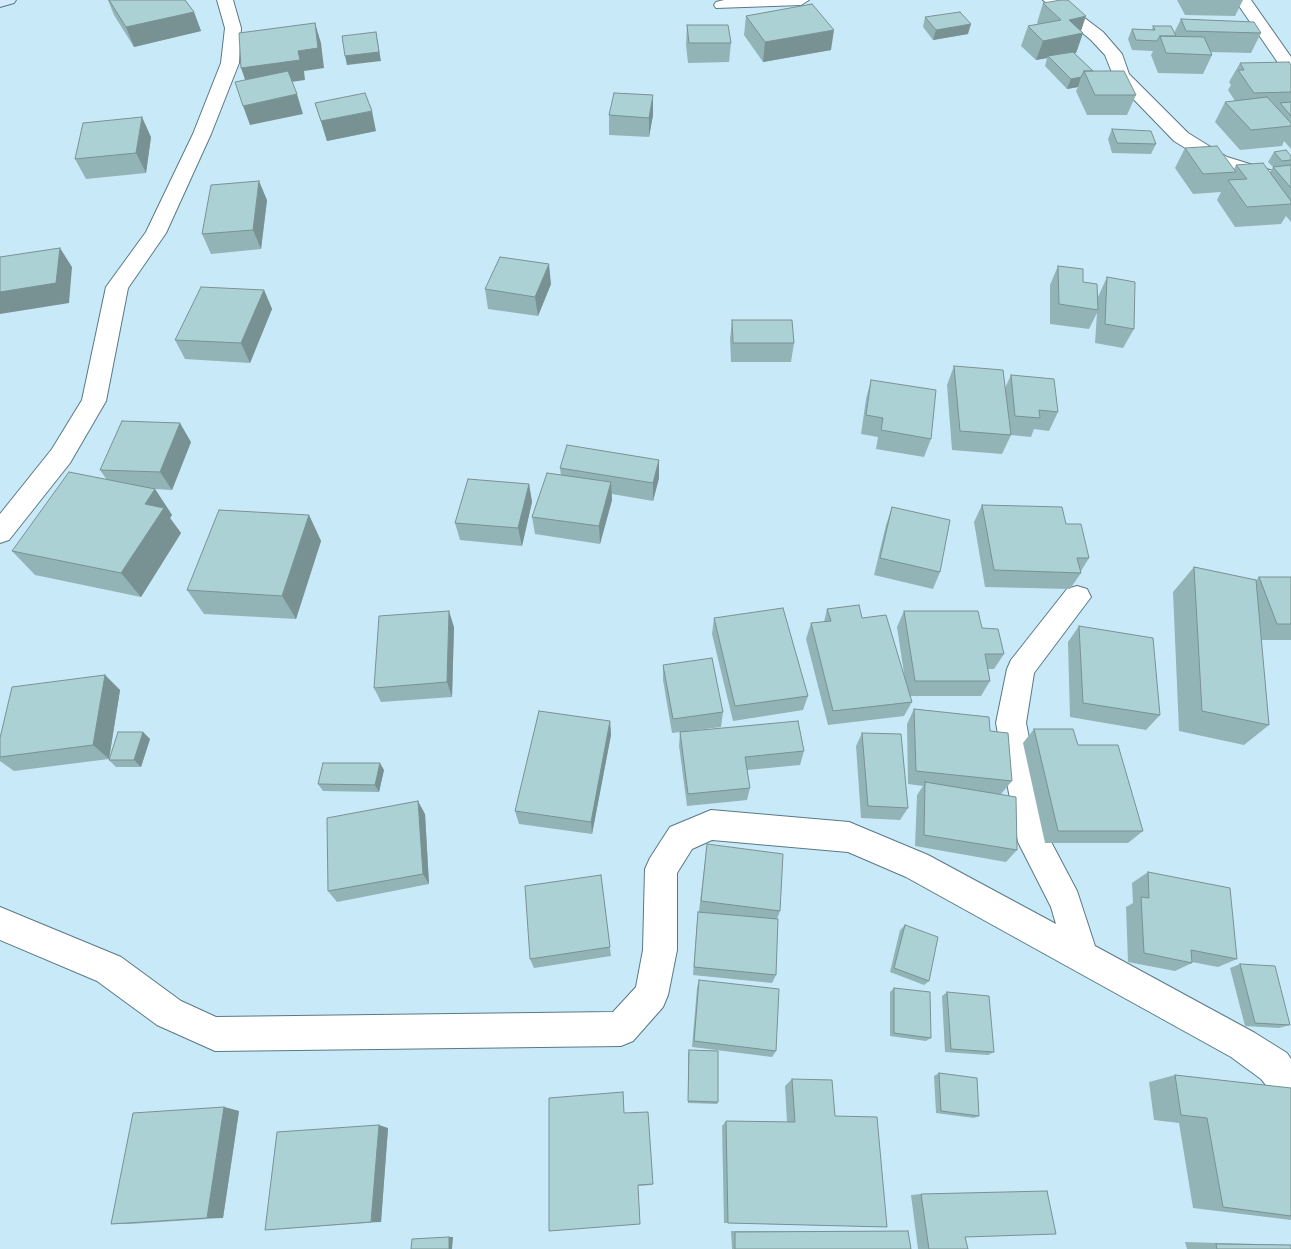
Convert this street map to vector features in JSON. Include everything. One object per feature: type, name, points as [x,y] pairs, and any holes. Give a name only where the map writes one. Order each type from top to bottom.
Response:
[{"type":"main road","points":[[0,2],[8,0]]},
{"type":"street","points":[[0,533],[61,456],[94,401],[117,287],[156,233],[202,134],[230,63],[232,28],[225,0]]},
{"type":"street","points":[[722,5],[801,0]]},
{"type":"street","points":[[1051,0],[1097,36],[1113,54],[1121,76],[1181,137],[1220,161],[1275,178],[1291,175]]},
{"type":"street","points":[[1243,0],[1291,68]]},
{"type":"street","points":[[1077,597],[1021,669],[1011,723],[1034,842],[1066,902],[1082,957]]},
{"type":"street","points":[[0,924],[110,969],[169,1013],[215,1034],[621,1028],[650,995],[660,950],[661,869],[681,838],[711,825],[849,837],[916,866],[1243,1045],[1274,1066],[1291,1086]]},
{"type":"building","points":[[109,0],[185,0],[194,12],[126,27]]},
{"type":"building","points":[[1068,0],[1086,16],[1069,20],[1083,33],[1043,41],[1028,26],[1061,20],[1043,3]]},
{"type":"building","points":[[812,4],[834,30],[765,42],[746,16]]},
{"type":"building","points":[[960,12],[971,24],[936,30],[925,17]]},
{"type":"building","points":[[1181,19],[1254,22],[1261,33],[1186,31]]},
{"type":"building","points":[[315,23],[318,48],[298,51],[300,60],[241,68],[239,33]]},
{"type":"building","points":[[687,25],[728,25],[731,43],[689,43]]},
{"type":"building","points":[[1153,26],[1171,26],[1176,36],[1160,36],[1157,41],[1136,40],[1132,29],[1155,30]]},
{"type":"building","points":[[376,32],[379,52],[345,56],[342,36]]},
{"type":"building","points":[[1160,36],[1204,37],[1212,55],[1166,53]]},
{"type":"building","points":[[1073,52],[1093,71],[1084,71],[1081,77],[1071,79],[1048,56]]},
{"type":"building","points":[[1289,62],[1291,65],[1291,92],[1254,93],[1238,70],[1244,70],[1240,63]]},
{"type":"building","points":[[288,71],[297,94],[243,106],[235,82]]},
{"type":"building","points":[[1084,71],[1124,71],[1136,95],[1095,95]]},
{"type":"building","points":[[365,93],[372,111],[321,121],[315,103]]},
{"type":"building","points":[[614,93],[653,95],[649,118],[609,115]]},
{"type":"building","points":[[1267,97],[1291,123],[1291,126],[1251,130],[1225,102]]},
{"type":"building","points":[[1291,102],[1291,116],[1280,103]]},
{"type":"building","points":[[142,117],[136,153],[75,159],[83,123]]},
{"type":"building","points":[[1112,129],[1151,131],[1156,144],[1117,143]]},
{"type":"building","points":[[1217,146],[1236,172],[1203,174],[1185,148]]},
{"type":"building","points":[[1286,150],[1291,156],[1291,160],[1282,161],[1274,152]]},
{"type":"building","points":[[1263,163],[1291,201],[1291,204],[1247,207],[1228,180],[1247,179],[1236,165]]},
{"type":"building","points":[[1291,165],[1291,188],[1273,167]]},
{"type":"building","points":[[259,181],[253,230],[202,234],[211,185]]},
{"type":"building","points":[[60,248],[56,283],[0,292],[0,257]]},
{"type":"building","points":[[500,257],[549,264],[535,297],[485,289]]},
{"type":"building","points":[[1058,266],[1083,269],[1083,282],[1097,284],[1098,310],[1059,304]]},
{"type":"building","points":[[1107,277],[1135,282],[1134,329],[1105,324]]},
{"type":"building","points":[[201,287],[264,290],[241,343],[175,340]]},
{"type":"building","points":[[732,320],[792,320],[794,343],[733,343]]},
{"type":"building","points":[[954,366],[1003,370],[1011,435],[960,431]]},
{"type":"building","points":[[1011,375],[1054,379],[1058,412],[1039,410],[1040,418],[1015,416]]},
{"type":"building","points":[[871,380],[936,390],[931,439],[881,430],[883,418],[866,415]]},
{"type":"building","points":[[122,421],[180,423],[160,472],[100,470]]},
{"type":"building","points":[[567,445],[659,460],[653,483],[560,468]]},
{"type":"building","points":[[69,472],[155,489],[145,504],[164,508],[121,573],[12,551]]},
{"type":"building","points":[[547,473],[611,482],[599,526],[532,517]]},
{"type":"building","points":[[468,479],[529,484],[518,528],[455,523]]},
{"type":"building","points":[[982,505],[1062,507],[1066,524],[1081,524],[1089,558],[1077,558],[1081,573],[994,570]]},
{"type":"building","points":[[892,507],[950,520],[940,572],[880,558]]},
{"type":"building","points":[[219,510],[309,515],[282,596],[187,590]]},
{"type":"building","points":[[1194,567],[1256,580],[1269,725],[1202,711]]},
{"type":"building","points":[[1259,577],[1291,577],[1291,624],[1277,624]]},
{"type":"building","points":[[859,605],[862,618],[886,615],[912,702],[833,711],[811,623],[831,621],[827,609]]},
{"type":"building","points":[[783,608],[808,696],[735,706],[714,618]]},
{"type":"building","points":[[449,611],[447,682],[374,688],[379,616]]},
{"type":"building","points":[[904,611],[978,611],[982,628],[998,629],[1004,654],[985,654],[990,681],[915,681]]},
{"type":"building","points":[[1079,626],[1153,638],[1160,715],[1083,703]]},
{"type":"building","points":[[712,658],[723,712],[673,719],[663,665]]},
{"type":"building","points":[[105,675],[93,745],[0,757],[0,738],[12,687]]},
{"type":"building","points":[[914,709],[989,717],[990,731],[1008,733],[1012,781],[916,771]]},
{"type":"building","points":[[539,711],[610,721],[591,822],[515,811]]},
{"type":"building","points":[[798,721],[804,751],[745,757],[750,788],[688,794],[680,732]]},
{"type":"building","points":[[1034,729],[1073,729],[1078,745],[1118,745],[1143,831],[1058,831]]},
{"type":"building","points":[[118,732],[143,732],[134,760],[109,760]]},
{"type":"building","points":[[862,733],[901,734],[908,808],[868,806]]},
{"type":"building","points":[[323,763],[380,763],[375,785],[318,784]]},
{"type":"building","points":[[925,782],[1016,797],[1017,850],[924,835]]},
{"type":"building","points":[[418,801],[423,874],[328,891],[327,818]]},
{"type":"building","points":[[707,844],[783,854],[780,911],[701,901]]},
{"type":"building","points":[[1148,872],[1230,888],[1237,959],[1191,950],[1192,963],[1144,953],[1141,897],[1149,898]]},
{"type":"building","points":[[601,875],[610,947],[530,959],[525,886]]},
{"type":"building","points":[[698,912],[778,919],[776,975],[694,967]]},
{"type":"building","points":[[905,925],[938,937],[929,981],[894,968]]},
{"type":"building","points":[[1240,964],[1275,966],[1290,1025],[1255,1023]]},
{"type":"building","points":[[699,980],[779,989],[776,1051],[694,1041]]},
{"type":"building","points":[[894,988],[930,992],[931,1038],[894,1033]]},
{"type":"building","points":[[947,992],[989,996],[994,1052],[951,1049]]},
{"type":"building","points":[[689,1050],[718,1051],[718,1102],[688,1101]]},
{"type":"building","points":[[939,1073],[977,1078],[979,1116],[941,1111]]},
{"type":"building","points":[[1175,1075],[1291,1088],[1291,1216],[1223,1207],[1207,1118],[1181,1115]]},
{"type":"building","points":[[792,1079],[832,1080],[835,1116],[877,1117],[887,1227],[728,1223],[726,1121],[795,1122]]},
{"type":"building","points":[[623,1092],[624,1113],[648,1112],[653,1184],[638,1185],[640,1224],[549,1231],[549,1098]]},
{"type":"building","points":[[224,1107],[207,1218],[111,1224],[133,1113]]},
{"type":"building","points":[[379,1125],[371,1222],[265,1230],[277,1132]]},
{"type":"building","points":[[1047,1191],[1056,1234],[965,1237],[968,1249],[929,1249],[921,1194]]},
{"type":"building","points":[[908,1231],[911,1249],[735,1249],[735,1232]]},
{"type":"building","points":[[449,1237],[449,1249],[411,1249],[412,1239]]},
{"type":"building","points":[[1216,1244],[1291,1245],[1291,1249],[1217,1249]]}]
